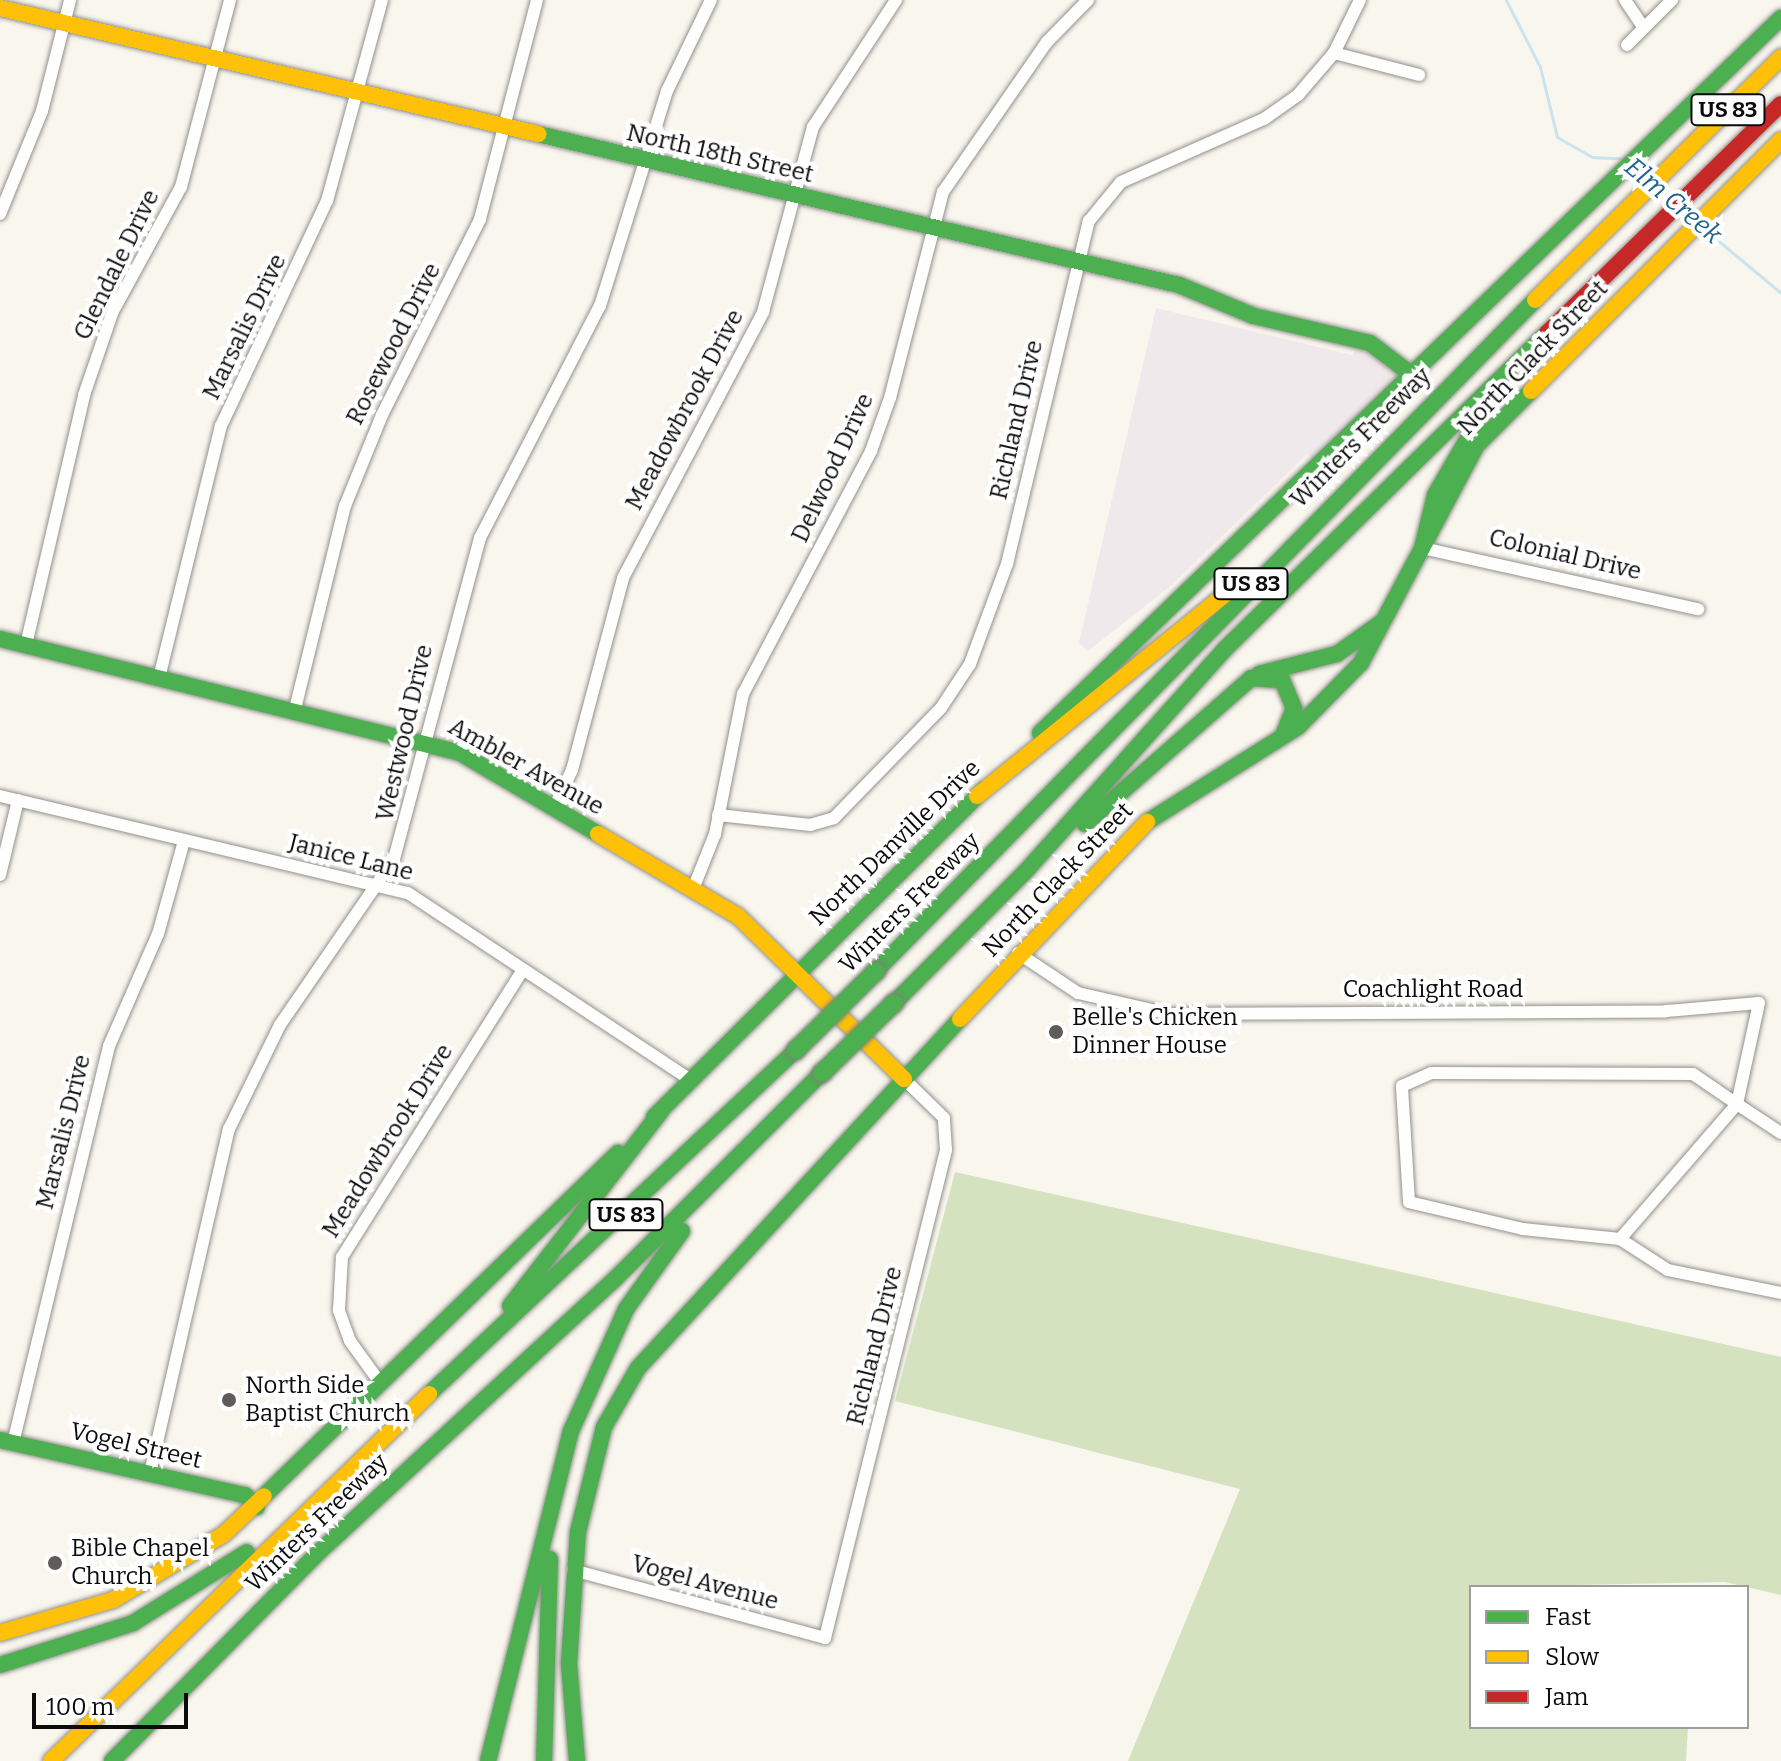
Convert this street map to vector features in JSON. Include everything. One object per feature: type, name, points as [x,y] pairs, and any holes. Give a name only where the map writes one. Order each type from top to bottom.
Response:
[{"type":"main road","name":"North 18th Street","points":[[0,8],[1076,262],[1370,343],[1415,377]]},
{"type":"main road","name":"North Danville Drive","points":[[0,1633],[51,1622],[160,1577],[257,1507],[977,796],[1415,377],[1781,18]]},
{"type":"main road","name":"Winters Freeway","points":[[51,1761],[315,1501],[796,1050],[1278,555],[1781,57]]},
{"type":"main road","name":"Winters Freeway","points":[[112,1761],[319,1552],[760,1138],[1025,872],[1225,649],[1781,104]]},
{"type":"main road","name":"North Clack Street","points":[[577,1761],[569,1663],[573,1570],[594,1459],[638,1368],[1124,841],[1283,735],[1361,663],[1477,445],[1781,140]]},
{"type":"main road","points":[[1422,548],[1435,495],[1457,450],[1532,347]]},
{"type":"main road","points":[[977,796],[1191,617],[1278,555]]},
{"type":"main road","points":[[1025,872],[1251,678],[1337,654],[1382,622]]},
{"type":"main road","name":"Ambler Avenue","points":[[0,639],[428,741],[554,808],[693,889],[800,970],[904,1079]]},
{"type":"main road","points":[[1251,678],[1282,680],[1294,708],[1283,735]]},
{"type":"main road","points":[[451,1375],[661,1111]]},
{"type":"main road","points":[[488,1761],[571,1431],[626,1309],[760,1138]]},
{"type":"main road","points":[[544,1761],[543,1616],[571,1431]]},
{"type":"main road","name":"Vogel Street","points":[[6,1441],[245,1495],[257,1507]]},
{"type":"main road","points":[[0,1665],[133,1623],[191,1593],[315,1501]]},
{"type":"street","points":[[0,214],[42,111],[70,0]]},
{"type":"street","name":"Glendale Drive","points":[[26,645],[97,354],[181,187],[230,0]]},
{"type":"street","name":"Marsalis Drive","points":[[159,678],[221,426],[302,262],[360,93],[382,0]]},
{"type":"street","name":"Rosewood Drive","points":[[295,709],[362,458],[468,247],[537,0]]},
{"type":"street","name":"Westwood Drive","points":[[150,1473],[229,1129],[280,1025],[378,883],[409,822],[480,538],[600,306],[667,91],[711,0]]},
{"type":"street","name":"Meadowbrook Drive","points":[[554,808],[572,770],[623,578],[763,312],[790,195],[813,127],[896,0]]},
{"type":"street","name":"Delwood Drive","points":[[693,889],[718,815],[743,694],[871,451],[902,361],[943,192],[976,138],[1088,0]]},
{"type":"street","name":"Richland Drive","points":[[718,815],[810,825],[834,818],[959,682],[1007,564],[1076,262],[1089,221],[1121,182],[1264,119],[1298,95],[1334,53],[1360,0]]},
{"type":"street","points":[[1625,0],[1643,27]]},
{"type":"street","points":[[1627,45],[1672,0]]},
{"type":"street","points":[[1334,53],[1419,75]]},
{"type":"street","name":"Colonial Drive","points":[[1422,548],[1698,609]]},
{"type":"street","name":"Janice Lane","points":[[0,796],[184,841],[378,883],[423,900],[522,971],[690,1080]]},
{"type":"street","points":[[0,875],[18,800]]},
{"type":"street","name":"Marsalis Drive","points":[[6,1441],[109,1046],[158,934],[184,841]]},
{"type":"street","name":"Coachlight Road","points":[[1018,953],[1078,993],[1170,1014],[1666,1011],[1759,1003],[1737,1104]]},
{"type":"street","name":"Meadowbrook Drive","points":[[381,1384],[350,1341],[339,1310],[342,1257],[522,971]]},
{"type":"street","points":[[1781,1133],[1693,1074],[1431,1073],[1402,1086],[1409,1202],[1523,1229],[1620,1239],[1668,1270],[1781,1293]]},
{"type":"street","name":"Richland Drive","points":[[825,1638],[946,1150],[944,1118],[904,1079]]},
{"type":"street","points":[[1620,1239],[1737,1104]]},
{"type":"street","name":"Vogel Avenue","points":[[573,1570],[825,1638]]},
{"type":"shaded area","points":[[1156,308],[1352,355],[1358,347],[1401,376],[1318,462],[1307,454],[1172,585],[1088,651],[1079,643]]},
{"type":"green space","points":[[955,1172],[1781,1357],[1781,1595],[1749,1588],[1749,1585],[1725,1582],[1469,1585],[1469,1729],[1688,1729],[1686,1761],[1128,1761],[1240,1489],[895,1401]]},
{"type":"waterway","name":"Elm Creek","points":[[1506,0],[1540,67],[1557,137],[1592,157],[1626,159]]},
{"type":"waterway","name":"Elm Creek","points":[[1635,166],[1647,177]]},
{"type":"waterway","name":"Elm Creek","points":[[1658,188],[1671,199]]},
{"type":"waterway","name":"Elm Creek","points":[[1703,228],[1781,293]]},
{"type":"traffic: fast","points":[[1040,733],[1781,18]]},
{"type":"traffic: fast","points":[[538,134],[1179,285],[1254,316],[1370,343],[1415,377]]},
{"type":"traffic: fast","points":[[876,971],[1535,300]]},
{"type":"traffic: fast","points":[[894,1003],[1025,872],[1225,649],[1547,333]]},
{"type":"traffic: fast","points":[[1147,822],[1298,727],[1361,663],[1477,445],[1531,391]]},
{"type":"traffic: fast","points":[[1422,548],[1435,495],[1489,402]]},
{"type":"traffic: fast","points":[[1259,674],[1337,654],[1382,622]]},
{"type":"traffic: fast","points":[[0,639],[460,753],[598,834]]},
{"type":"traffic: fast","points":[[1085,824],[1251,678],[1282,680],[1294,708],[1283,735]]},
{"type":"traffic: fast","points":[[654,1117],[984,789]]},
{"type":"traffic: fast","points":[[796,1050],[876,971]]},
{"type":"traffic: fast","points":[[822,1073],[894,1003]]},
{"type":"traffic: fast","points":[[577,1761],[569,1663],[578,1532],[604,1427],[638,1368],[960,1019]]},
{"type":"traffic: fast","points":[[429,1394],[796,1050]]},
{"type":"traffic: fast","points":[[112,1761],[319,1552],[615,1279],[822,1073]]},
{"type":"traffic: fast","points":[[510,1306],[661,1111]]},
{"type":"traffic: fast","points":[[264,1496],[618,1153]]},
{"type":"traffic: fast","points":[[488,1761],[571,1431],[626,1309],[682,1231]]},
{"type":"traffic: fast","points":[[0,1440],[245,1495],[257,1507]]},
{"type":"traffic: fast","points":[[0,1665],[133,1623],[247,1552]]},
{"type":"traffic: fast","points":[[544,1761],[550,1559]]},
{"type":"traffic: slow","points":[[0,8],[538,134]]},
{"type":"traffic: slow","points":[[1535,300],[1781,57]]},
{"type":"traffic: slow","points":[[1531,391],[1781,140]]},
{"type":"traffic: slow","points":[[977,796],[1238,584]]},
{"type":"traffic: slow","points":[[960,1019],[1147,822]]},
{"type":"traffic: slow","points":[[598,834],[738,916],[904,1079]]},
{"type":"traffic: slow","points":[[51,1761],[429,1394]]},
{"type":"traffic: slow","points":[[0,1633],[113,1600],[224,1534],[264,1496]]},
{"type":"traffic: jam","points":[[1547,333],[1781,104]]},
{"type":"place","name":"Belle's Chicken Dinner House","points":[[1056,1032]]},
{"type":"place","name":"North Side Baptist Church","points":[[229,1400]]},
{"type":"place","name":"Bible Chapel Church","points":[[55,1563]]}]
